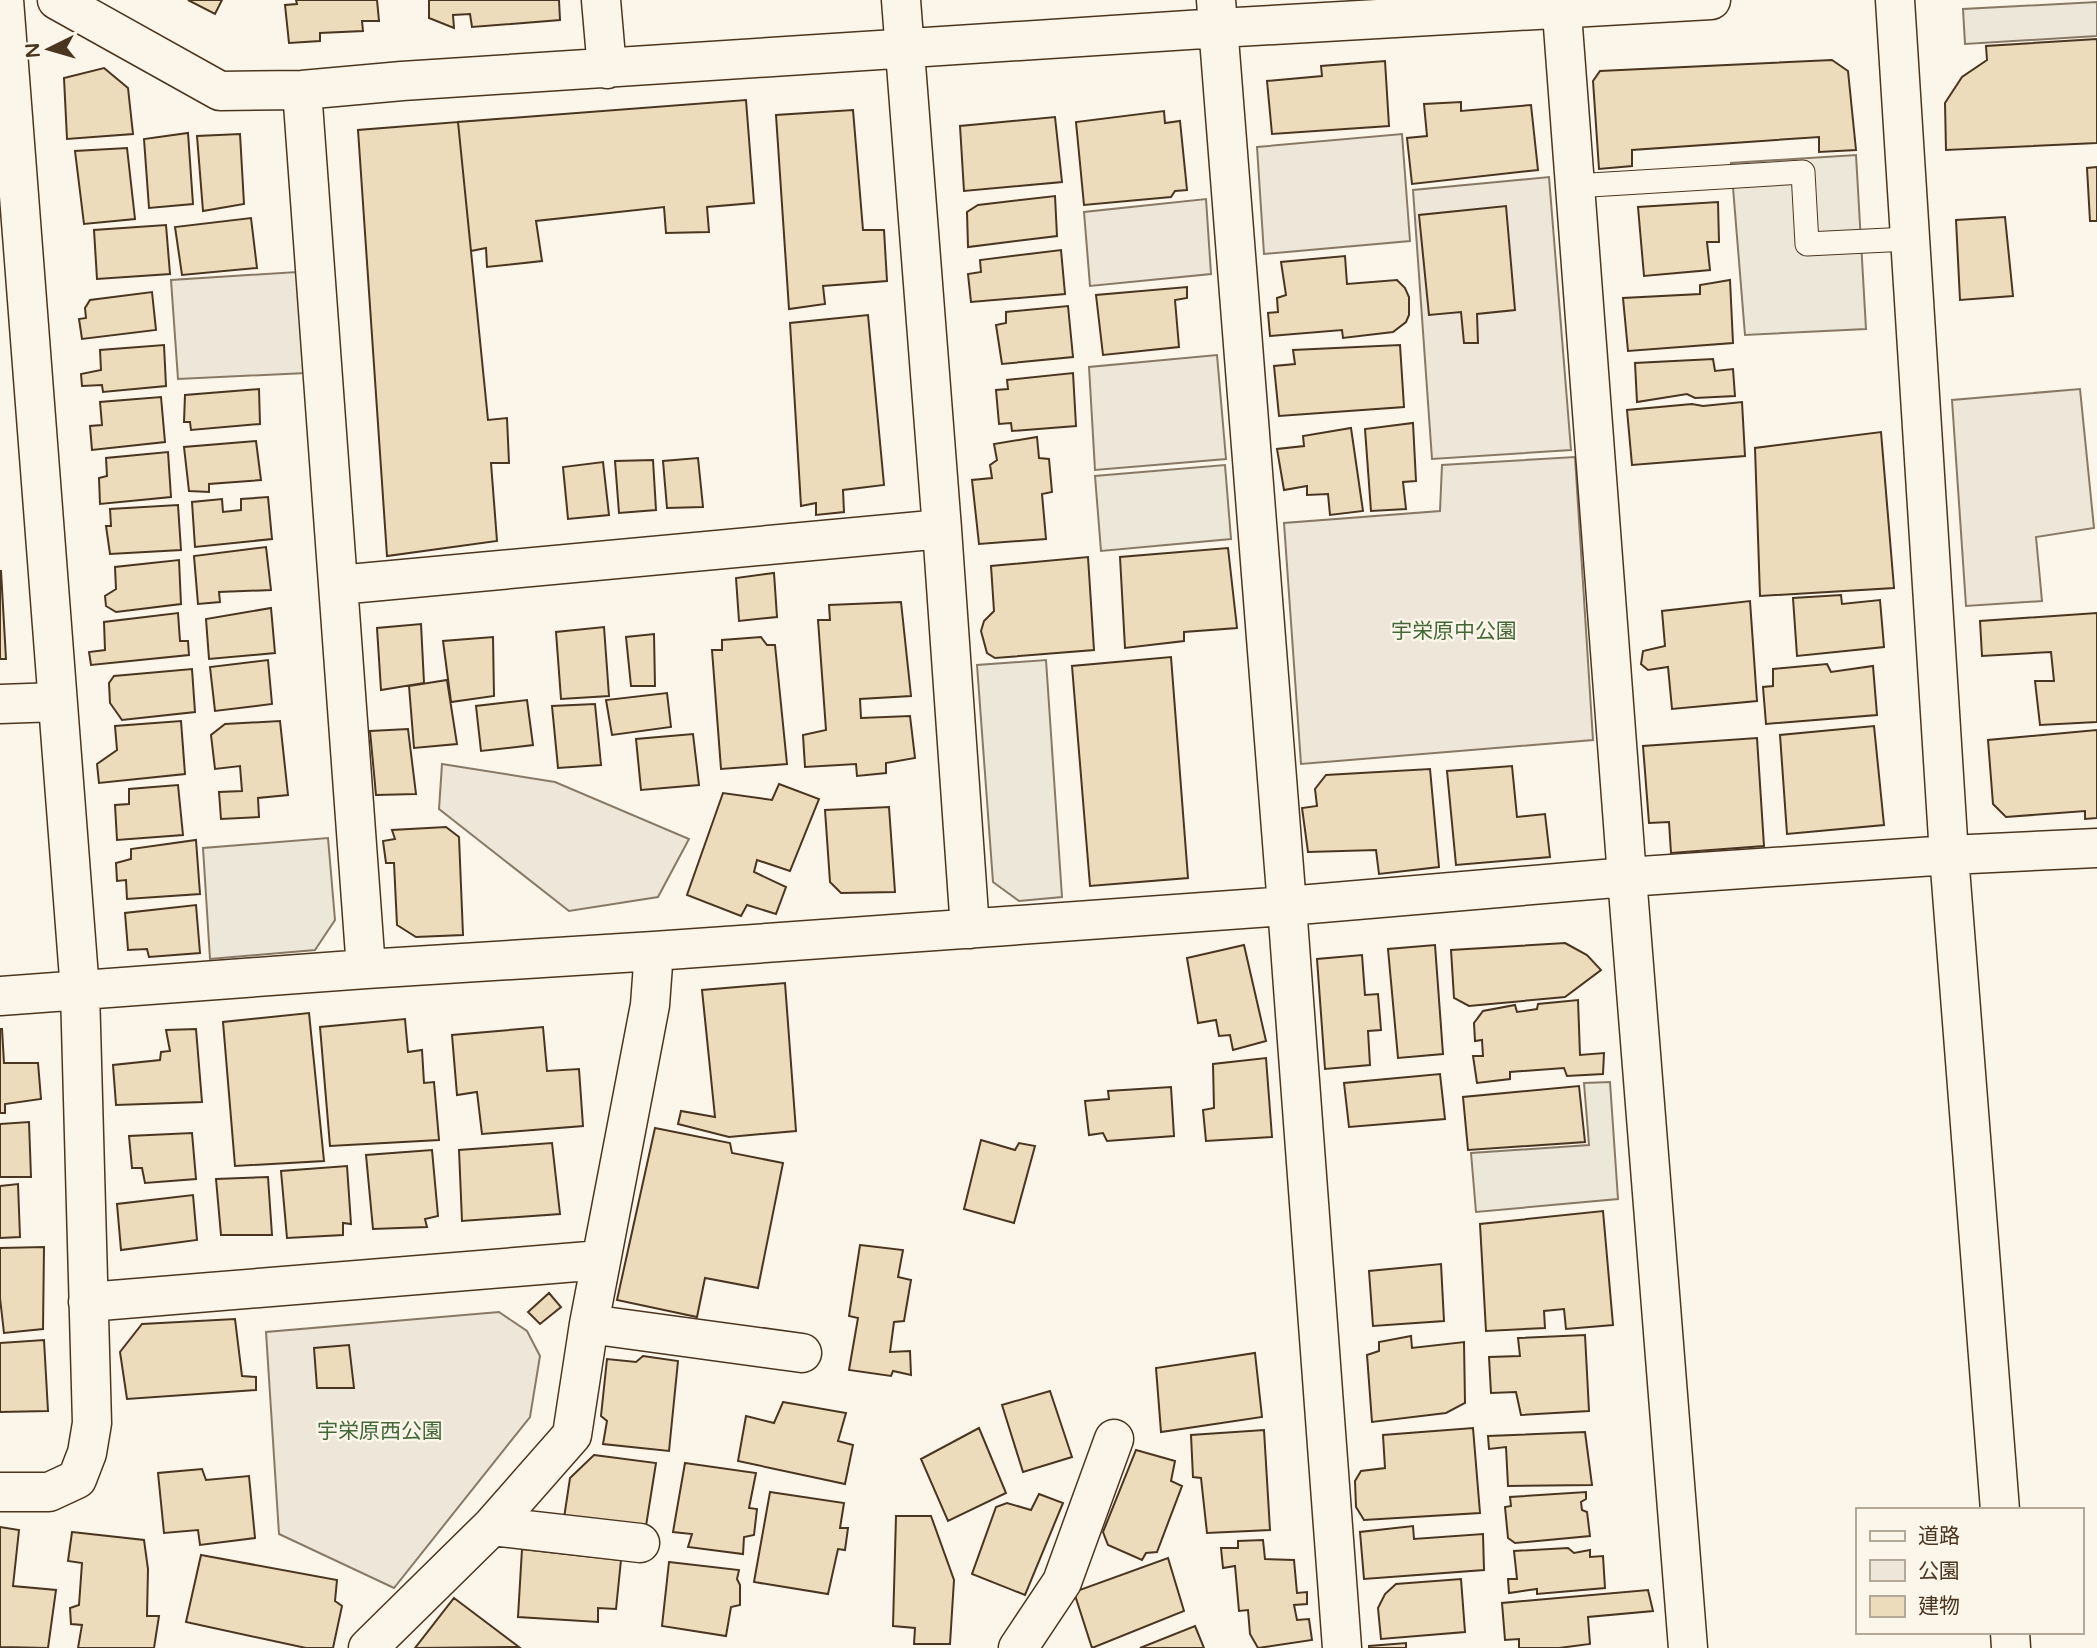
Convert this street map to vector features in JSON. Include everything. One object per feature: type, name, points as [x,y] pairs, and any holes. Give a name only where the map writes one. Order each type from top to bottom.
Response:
[{"type":"street","points":[[0,1492],[49,1492],[77,1479],[87,1453],[92,1423],[79,991],[57,702],[14,339],[4,0]]},
{"type":"street","points":[[57,0],[219,91],[302,90],[905,49],[1217,14],[1711,0]]},
{"type":"street","points":[[601,0],[607,69]]},
{"type":"street","points":[[901,0],[970,929]]},
{"type":"street","points":[[1895,0],[1949,855],[2000,1508]]},
{"type":"street","points":[[1561,4],[1688,1648]]},
{"type":"street","points":[[1217,14],[1342,1648]]},
{"type":"street","points":[[302,90],[366,969]]},
{"type":"street","points":[[338,585],[942,530]]},
{"type":"street","points":[[0,704],[57,702]]},
{"type":"street","points":[[0,996],[1287,906],[1627,877],[1949,855],[2097,848]]},
{"type":"street","points":[[368,1648],[492,1526],[572,1435],[589,1324],[650,1005],[654,951]]},
{"type":"street","points":[[88,1302],[601,1260]]},
{"type":"street","points":[[589,1324],[802,1353]]},
{"type":"street","points":[[1018,1648],[1062,1582],[1114,1439]]},
{"type":"street","points":[[492,1526],[640,1543]]},
{"type":"lane","points":[[1574,186],[1803,172],[1807,244],[1908,239]]},
{"type":"green space","points":[[1402,134],[1410,241],[1264,254],[1257,147]]},
{"type":"green space","points":[[1549,177],[1571,450],[1432,459],[1413,190]]},
{"type":"green space","points":[[1206,199],[1211,274],[1090,286],[1084,212]]},
{"type":"green space","points":[[297,272],[306,373],[178,379],[171,280]]},
{"type":"green space","points":[[1217,355],[1226,459],[1095,470],[1089,367]]},
{"type":"green space","points":[[2080,389],[2094,528],[2036,537],[2042,601],[1966,606],[1952,400]]},
{"type":"green space","name":"宇栄原中公園","points":[[1575,457],[1593,740],[1301,764],[1284,523],[1440,511],[1442,465]]},
{"type":"green space","points":[[442,764],[555,782],[689,839],[658,897],[569,911],[439,809]]},
{"type":"green space","name":"宇栄原西公園","points":[[499,1312],[527,1331],[540,1356],[530,1417],[394,1588],[279,1534],[266,1332]]},
{"type":"shaded area","points":[[2097,2],[2097,36],[1965,44],[1963,9]]},
{"type":"shaded area","points":[[1856,155],[1866,329],[1745,335],[1731,163]]},
{"type":"shaded area","points":[[1225,465],[1231,539],[1101,551],[1095,476]]},
{"type":"shaded area","points":[[1046,660],[1062,897],[1019,901],[993,882],[977,665]]},
{"type":"shaded area","points":[[328,838],[335,920],[315,950],[210,959],[203,848]]},
{"type":"shaded area","points":[[1610,1082],[1618,1199],[1476,1212],[1471,1153],[1589,1145],[1584,1083]]},
{"type":"building","points":[[188,0],[222,0],[215,14]]},
{"type":"building","points":[[296,0],[377,0],[379,21],[362,21],[363,31],[320,33],[320,41],[289,43],[285,5],[297,4]]},
{"type":"building","points":[[429,0],[559,0],[560,20],[472,27],[470,14],[453,15],[454,28],[429,18]]},
{"type":"building","points":[[2097,39],[2097,143],[1946,150],[1945,103],[1962,77],[1987,60],[1986,46]]},
{"type":"building","points":[[1832,60],[1848,71],[1856,150],[1819,152],[1819,137],[1632,150],[1632,166],[1599,169],[1593,81],[1600,71]]},
{"type":"building","points":[[1385,61],[1389,126],[1272,134],[1267,81],[1322,76],[1321,66]]},
{"type":"building","points":[[104,68],[128,88],[133,134],[67,139],[64,78]]},
{"type":"building","points":[[746,100],[754,203],[707,207],[709,232],[666,233],[664,207],[536,221],[542,261],[487,267],[486,248],[471,251],[458,122]]},
{"type":"building","points":[[1461,102],[1461,111],[1531,105],[1538,170],[1412,184],[1407,138],[1427,136],[1424,104]]},
{"type":"building","points":[[853,110],[863,230],[884,230],[887,281],[823,286],[825,304],[789,309],[776,115]]},
{"type":"building","points":[[1164,111],[1165,123],[1180,121],[1187,190],[1175,191],[1171,197],[1084,205],[1076,122]]},
{"type":"building","points":[[1055,117],[1062,182],[964,191],[960,126]]},
{"type":"building","points":[[458,122],[488,420],[507,418],[509,463],[491,463],[497,541],[387,556],[358,130]]},
{"type":"building","points":[[188,133],[193,204],[149,208],[144,139]]},
{"type":"building","points":[[240,134],[244,204],[203,211],[197,136]]},
{"type":"building","points":[[127,148],[135,219],[84,224],[75,151]]},
{"type":"building","points":[[2097,167],[2097,221],[2090,221],[2087,168]]},
{"type":"building","points":[[1055,196],[1057,236],[968,247],[967,212],[978,205]]},
{"type":"building","points":[[1718,202],[1719,242],[1707,242],[1710,270],[1644,276],[1638,207]]},
{"type":"building","points":[[1506,206],[1515,310],[1477,314],[1478,343],[1464,343],[1461,312],[1429,315],[1419,215]]},
{"type":"building","points":[[2005,217],[2013,296],[1960,300],[1956,220]]},
{"type":"building","points":[[251,218],[257,268],[182,275],[175,227]]},
{"type":"building","points":[[166,225],[170,274],[97,279],[94,230]]},
{"type":"building","points":[[1061,250],[1065,294],[971,302],[968,274],[981,272],[980,260]]},
{"type":"building","points":[[1345,256],[1347,284],[1397,280],[1405,288],[1409,297],[1409,315],[1406,322],[1393,332],[1343,338],[1342,330],[1270,336],[1268,313],[1278,312],[1277,298],[1286,295],[1281,262]]},
{"type":"building","points":[[1730,280],[1733,343],[1628,351],[1623,298],[1700,294],[1700,285]]},
{"type":"building","points":[[1187,287],[1187,298],[1175,300],[1179,347],[1103,355],[1096,295]]},
{"type":"building","points":[[152,292],[156,330],[82,339],[79,319],[86,318],[85,308],[90,300]]},
{"type":"building","points":[[1068,306],[1073,357],[1002,364],[996,325],[1006,323],[1006,312]]},
{"type":"building","points":[[868,315],[884,485],[843,490],[844,512],[816,515],[816,503],[801,506],[790,323]]},
{"type":"building","points":[[164,345],[166,386],[103,392],[102,385],[82,386],[81,374],[101,370],[100,350]]},
{"type":"building","points":[[1400,345],[1404,407],[1279,416],[1274,366],[1295,364],[1293,350]]},
{"type":"building","points":[[1713,359],[1715,371],[1733,369],[1735,396],[1695,398],[1687,394],[1637,402],[1635,363]]},
{"type":"building","points":[[1073,373],[1076,426],[1012,431],[1011,423],[999,424],[996,390],[1008,389],[1007,380]]},
{"type":"building","points":[[259,389],[260,424],[191,430],[190,422],[184,422],[185,395]]},
{"type":"building","points":[[161,397],[165,442],[92,450],[90,426],[102,425],[100,402]]},
{"type":"building","points":[[1742,402],[1745,456],[1632,465],[1627,410]]},
{"type":"building","points":[[1413,423],[1416,481],[1403,482],[1406,509],[1371,511],[1365,429]]},
{"type":"building","points":[[1351,428],[1363,511],[1330,515],[1328,494],[1307,495],[1307,486],[1284,490],[1277,449],[1304,446],[1303,436]]},
{"type":"building","points":[[1881,432],[1894,588],[1760,596],[1755,448]]},
{"type":"building","points":[[1037,437],[1039,458],[1049,459],[1052,492],[1042,494],[1046,539],[979,544],[972,480],[992,478],[990,465],[997,460],[994,444]]},
{"type":"building","points":[[256,441],[261,480],[209,484],[209,492],[189,491],[184,447]]},
{"type":"building","points":[[168,452],[171,497],[100,504],[99,478],[107,476],[106,458]]},
{"type":"building","points":[[698,458],[703,507],[667,508],[663,461]]},
{"type":"building","points":[[653,460],[656,510],[619,513],[615,461]]},
{"type":"building","points":[[603,462],[609,515],[568,519],[563,467]]},
{"type":"building","points":[[268,497],[272,539],[195,547],[192,502],[222,499],[223,512],[241,510],[241,499]]},
{"type":"building","points":[[178,505],[181,550],[110,554],[106,526],[111,526],[110,509]]},
{"type":"building","points":[[266,547],[271,590],[219,592],[220,602],[198,604],[194,556]]},
{"type":"building","points":[[1228,548],[1237,628],[1184,632],[1184,641],[1125,648],[1120,557]]},
{"type":"building","points":[[1088,557],[1094,650],[995,658],[987,653],[981,631],[984,621],[994,611],[991,566]]},
{"type":"building","points":[[179,560],[181,604],[116,612],[106,606],[105,596],[116,589],[115,567]]},
{"type":"building","points":[[1,571],[6,659],[0,659]]},
{"type":"building","points":[[774,573],[777,617],[739,621],[736,578]]},
{"type":"building","points":[[1841,595],[1842,604],[1880,600],[1884,647],[1797,656],[1793,598]]},
{"type":"building","points":[[1750,601],[1757,701],[1672,709],[1668,667],[1648,670],[1641,664],[1643,651],[1665,646],[1662,611]]},
{"type":"building","points":[[901,602],[911,696],[860,699],[861,718],[910,716],[915,758],[886,763],[886,773],[857,776],[856,764],[805,767],[803,735],[826,730],[818,620],[830,620],[829,605]]},
{"type":"building","points":[[271,608],[275,653],[209,659],[206,619]]},
{"type":"building","points":[[178,613],[180,641],[188,641],[189,655],[91,665],[89,652],[105,650],[104,622]]},
{"type":"building","points":[[2097,613],[2097,722],[2040,725],[2035,681],[2054,681],[2051,652],[1982,656],[1980,621]]},
{"type":"building","points":[[421,624],[424,683],[381,690],[377,628]]},
{"type":"building","points":[[604,627],[609,696],[561,699],[556,632]]},
{"type":"building","points":[[654,634],[655,686],[631,686],[626,637]]},
{"type":"building","points":[[493,637],[494,696],[451,702],[443,641]]},
{"type":"building","points":[[761,637],[767,645],[775,645],[787,764],[721,769],[712,650],[722,650],[722,640]]},
{"type":"building","points":[[1171,657],[1188,878],[1090,886],[1072,666]]},
{"type":"building","points":[[268,660],[272,704],[215,711],[210,667]]},
{"type":"building","points":[[1827,664],[1831,672],[1873,666],[1877,715],[1766,724],[1763,687],[1773,686],[1773,669]]},
{"type":"building","points":[[192,669],[195,712],[122,720],[110,703],[109,683],[114,676]]},
{"type":"building","points":[[447,680],[457,744],[414,748],[409,686]]},
{"type":"building","points":[[667,693],[671,727],[612,735],[606,700]]},
{"type":"building","points":[[527,700],[533,745],[481,751],[476,706]]},
{"type":"building","points":[[595,704],[601,765],[558,768],[552,706]]},
{"type":"building","points":[[181,721],[185,774],[99,783],[97,764],[117,750],[115,726]]},
{"type":"building","points":[[280,721],[288,795],[258,798],[259,817],[221,819],[219,792],[242,791],[240,766],[215,769],[211,735],[225,724]]},
{"type":"building","points":[[1874,726],[1884,825],[1787,834],[1780,735]]},
{"type":"building","points":[[408,729],[416,794],[376,795],[370,731]]},
{"type":"building","points":[[2097,730],[2097,818],[2085,819],[2085,811],[2006,817],[1993,804],[1988,740]]},
{"type":"building","points":[[693,734],[699,785],[641,790],[636,739]]},
{"type":"building","points":[[1757,738],[1764,846],[1671,853],[1669,822],[1649,823],[1643,746]]},
{"type":"building","points":[[1512,766],[1517,817],[1545,814],[1550,857],[1456,865],[1447,771]]},
{"type":"building","points":[[1430,769],[1439,867],[1379,874],[1376,850],[1308,852],[1302,808],[1317,806],[1315,789],[1326,775]]},
{"type":"building","points":[[779,784],[819,799],[790,871],[757,860],[754,872],[786,887],[776,914],[747,905],[741,916],[687,895],[723,793],[772,800]]},
{"type":"building","points":[[178,785],[183,835],[117,840],[115,805],[129,804],[129,789]]},
{"type":"building","points":[[889,807],[895,892],[841,893],[830,882],[825,810]]},
{"type":"building","points":[[446,827],[459,837],[463,935],[416,937],[397,925],[394,863],[386,863],[383,841],[395,839],[392,830]]},
{"type":"building","points":[[196,840],[200,894],[127,899],[126,880],[117,881],[116,863],[131,859],[131,849]]},
{"type":"building","points":[[196,905],[200,953],[149,957],[147,949],[128,950],[125,913]]},
{"type":"building","points":[[1565,943],[1587,955],[1601,970],[1565,997],[1469,1006],[1454,998],[1451,950]]},
{"type":"building","points":[[1244,945],[1266,1041],[1233,1050],[1230,1035],[1219,1036],[1216,1020],[1198,1023],[1187,958]]},
{"type":"building","points":[[1435,945],[1443,1054],[1398,1058],[1388,949]]},
{"type":"building","points":[[1362,955],[1365,995],[1378,994],[1381,1030],[1368,1031],[1370,1065],[1325,1069],[1317,959]]},
{"type":"building","points":[[785,983],[796,1131],[729,1137],[678,1124],[681,1111],[715,1117],[702,990]]},
{"type":"building","points":[[1578,1000],[1580,1055],[1604,1053],[1603,1074],[1567,1076],[1564,1068],[1510,1072],[1510,1079],[1477,1083],[1473,1056],[1483,1056],[1482,1040],[1475,1041],[1474,1023],[1483,1011],[1515,1005],[1517,1012],[1537,1009],[1538,1004]]},
{"type":"building","points":[[309,1013],[324,1161],[235,1166],[223,1022]]},
{"type":"building","points":[[405,1019],[408,1052],[422,1050],[424,1083],[434,1082],[439,1140],[330,1146],[320,1027]]},
{"type":"building","points":[[543,1027],[547,1071],[579,1069],[583,1126],[482,1134],[477,1092],[457,1095],[452,1035]]},
{"type":"building","points":[[0,1029],[4,1063],[38,1063],[41,1099],[5,1104],[5,1113],[0,1113]]},
{"type":"building","points":[[196,1029],[202,1102],[116,1105],[113,1065],[160,1060],[161,1052],[170,1051],[166,1030]]},
{"type":"building","points":[[1266,1058],[1272,1137],[1206,1141],[1203,1110],[1214,1108],[1213,1064]]},
{"type":"building","points":[[1440,1074],[1445,1119],[1349,1127],[1344,1083]]},
{"type":"building","points":[[1579,1086],[1585,1142],[1468,1150],[1463,1097]]},
{"type":"building","points":[[1171,1087],[1174,1136],[1107,1141],[1103,1133],[1089,1135],[1085,1101],[1109,1099],[1108,1091]]},
{"type":"building","points":[[29,1122],[31,1177],[0,1177],[0,1124]]},
{"type":"building","points":[[655,1128],[730,1143],[732,1153],[783,1163],[758,1288],[705,1278],[697,1317],[617,1300]]},
{"type":"building","points":[[192,1133],[196,1179],[145,1183],[142,1168],[132,1168],[129,1136]]},
{"type":"building","points":[[981,1140],[1015,1150],[1019,1143],[1035,1146],[1014,1223],[964,1209]]},
{"type":"building","points":[[552,1143],[560,1214],[462,1221],[459,1150]]},
{"type":"building","points":[[432,1150],[438,1216],[425,1219],[427,1227],[373,1229],[366,1155]]},
{"type":"building","points":[[347,1166],[351,1224],[343,1223],[343,1235],[287,1238],[281,1171]]},
{"type":"building","points":[[268,1177],[272,1235],[221,1235],[216,1179]]},
{"type":"building","points":[[18,1184],[20,1237],[0,1238],[0,1186]]},
{"type":"building","points":[[193,1195],[197,1240],[121,1250],[117,1204]]},
{"type":"building","points":[[1603,1211],[1613,1325],[1566,1329],[1564,1309],[1544,1311],[1545,1328],[1486,1331],[1480,1224]]},
{"type":"building","points":[[860,1245],[903,1250],[898,1277],[911,1280],[904,1321],[894,1322],[890,1352],[910,1351],[911,1375],[893,1371],[891,1376],[849,1370],[858,1318],[849,1316]]},
{"type":"building","points":[[44,1247],[43,1329],[4,1333],[0,1298],[0,1248]]},
{"type":"building","points":[[1441,1264],[1444,1321],[1373,1326],[1369,1271]]},
{"type":"building","points":[[549,1293],[561,1307],[540,1324],[528,1312]]},
{"type":"building","points":[[235,1319],[242,1376],[256,1377],[256,1390],[127,1399],[120,1352],[142,1324]]},
{"type":"building","points":[[1585,1335],[1589,1411],[1521,1415],[1516,1392],[1491,1393],[1489,1357],[1520,1356],[1518,1338]]},
{"type":"building","points":[[1411,1336],[1412,1348],[1464,1342],[1465,1403],[1446,1413],[1372,1422],[1367,1355],[1379,1351],[1379,1342]]},
{"type":"building","points":[[44,1340],[48,1411],[0,1412],[0,1343]]},
{"type":"building","points":[[349,1345],[354,1388],[317,1388],[314,1348]]},
{"type":"building","points":[[1255,1353],[1262,1417],[1161,1432],[1156,1368]]},
{"type":"building","points":[[643,1356],[678,1361],[669,1451],[603,1444],[607,1421],[601,1416],[607,1359],[636,1362]]},
{"type":"building","points":[[1050,1391],[1072,1457],[1023,1472],[1002,1405]]},
{"type":"building","points":[[783,1402],[846,1413],[838,1441],[853,1445],[845,1484],[738,1461],[746,1416],[774,1423]]},
{"type":"building","points":[[979,1428],[1006,1493],[948,1521],[921,1459]]},
{"type":"building","points":[[1473,1428],[1480,1513],[1364,1520],[1356,1507],[1355,1481],[1361,1471],[1385,1468],[1383,1435]]},
{"type":"building","points":[[1264,1430],[1270,1530],[1207,1533],[1201,1478],[1193,1477],[1191,1435]]},
{"type":"building","points":[[1585,1432],[1592,1485],[1508,1486],[1506,1447],[1489,1449],[1488,1436]]},
{"type":"building","points":[[1136,1450],[1175,1461],[1171,1481],[1182,1486],[1157,1552],[1146,1553],[1142,1560],[1108,1545],[1103,1532]]},
{"type":"building","points":[[594,1455],[656,1463],[646,1526],[564,1518],[570,1478]]},
{"type":"building","points":[[685,1463],[756,1473],[749,1508],[757,1509],[754,1535],[744,1537],[743,1554],[688,1547],[692,1534],[673,1532]]},
{"type":"building","points":[[202,1469],[206,1480],[249,1476],[255,1538],[200,1545],[198,1530],[164,1533],[158,1473]]},
{"type":"building","points":[[770,1492],[844,1503],[840,1528],[848,1528],[845,1550],[838,1549],[828,1594],[754,1582]]},
{"type":"building","points":[[1586,1492],[1586,1499],[1581,1502],[1582,1510],[1587,1512],[1590,1536],[1515,1543],[1508,1538],[1505,1507],[1511,1506],[1510,1497]]},
{"type":"building","points":[[1039,1494],[1063,1503],[1025,1595],[972,1574],[996,1507],[1007,1503],[1031,1510]]},
{"type":"building","points":[[896,1516],[931,1516],[954,1580],[950,1644],[914,1644],[915,1628],[893,1626]]},
{"type":"building","points":[[1413,1526],[1414,1539],[1483,1534],[1484,1570],[1364,1579],[1360,1532]]},
{"type":"building","points":[[0,1527],[19,1530],[13,1586],[56,1590],[48,1648],[0,1647]]},
{"type":"building","points":[[72,1532],[144,1540],[148,1569],[147,1616],[159,1616],[154,1648],[78,1648],[82,1625],[71,1624],[70,1608],[79,1605],[82,1563],[68,1561]]},
{"type":"building","points":[[1263,1540],[1265,1559],[1294,1560],[1297,1593],[1307,1592],[1307,1604],[1294,1605],[1297,1620],[1309,1619],[1312,1640],[1258,1648],[1250,1634],[1248,1610],[1239,1611],[1235,1566],[1223,1568],[1221,1548],[1238,1548],[1238,1541]]},
{"type":"building","points":[[1568,1548],[1574,1553],[1590,1550],[1590,1557],[1603,1556],[1605,1588],[1537,1594],[1537,1589],[1509,1593],[1508,1579],[1517,1579],[1514,1551]]},
{"type":"building","points":[[522,1549],[621,1560],[616,1609],[598,1608],[598,1622],[518,1617]]},
{"type":"building","points":[[201,1555],[337,1580],[335,1601],[342,1606],[333,1648],[306,1648],[186,1622]]},
{"type":"building","points":[[1168,1558],[1184,1611],[1092,1648],[1074,1592]]},
{"type":"building","points":[[669,1562],[739,1570],[737,1579],[740,1585],[740,1605],[731,1607],[726,1636],[662,1626]]},
{"type":"building","points":[[1461,1579],[1465,1632],[1381,1639],[1378,1608],[1385,1594],[1396,1584]]},
{"type":"building","points":[[1648,1590],[1653,1611],[1588,1617],[1590,1644],[1559,1648],[1519,1648],[1519,1639],[1505,1640],[1502,1603]]},
{"type":"building","points":[[454,1598],[519,1647],[415,1648]]},
{"type":"building","points":[[1195,1626],[1204,1648],[1140,1648]]},
{"type":"building","points":[[1406,1643],[1406,1648],[1369,1648],[1369,1646]]}]
